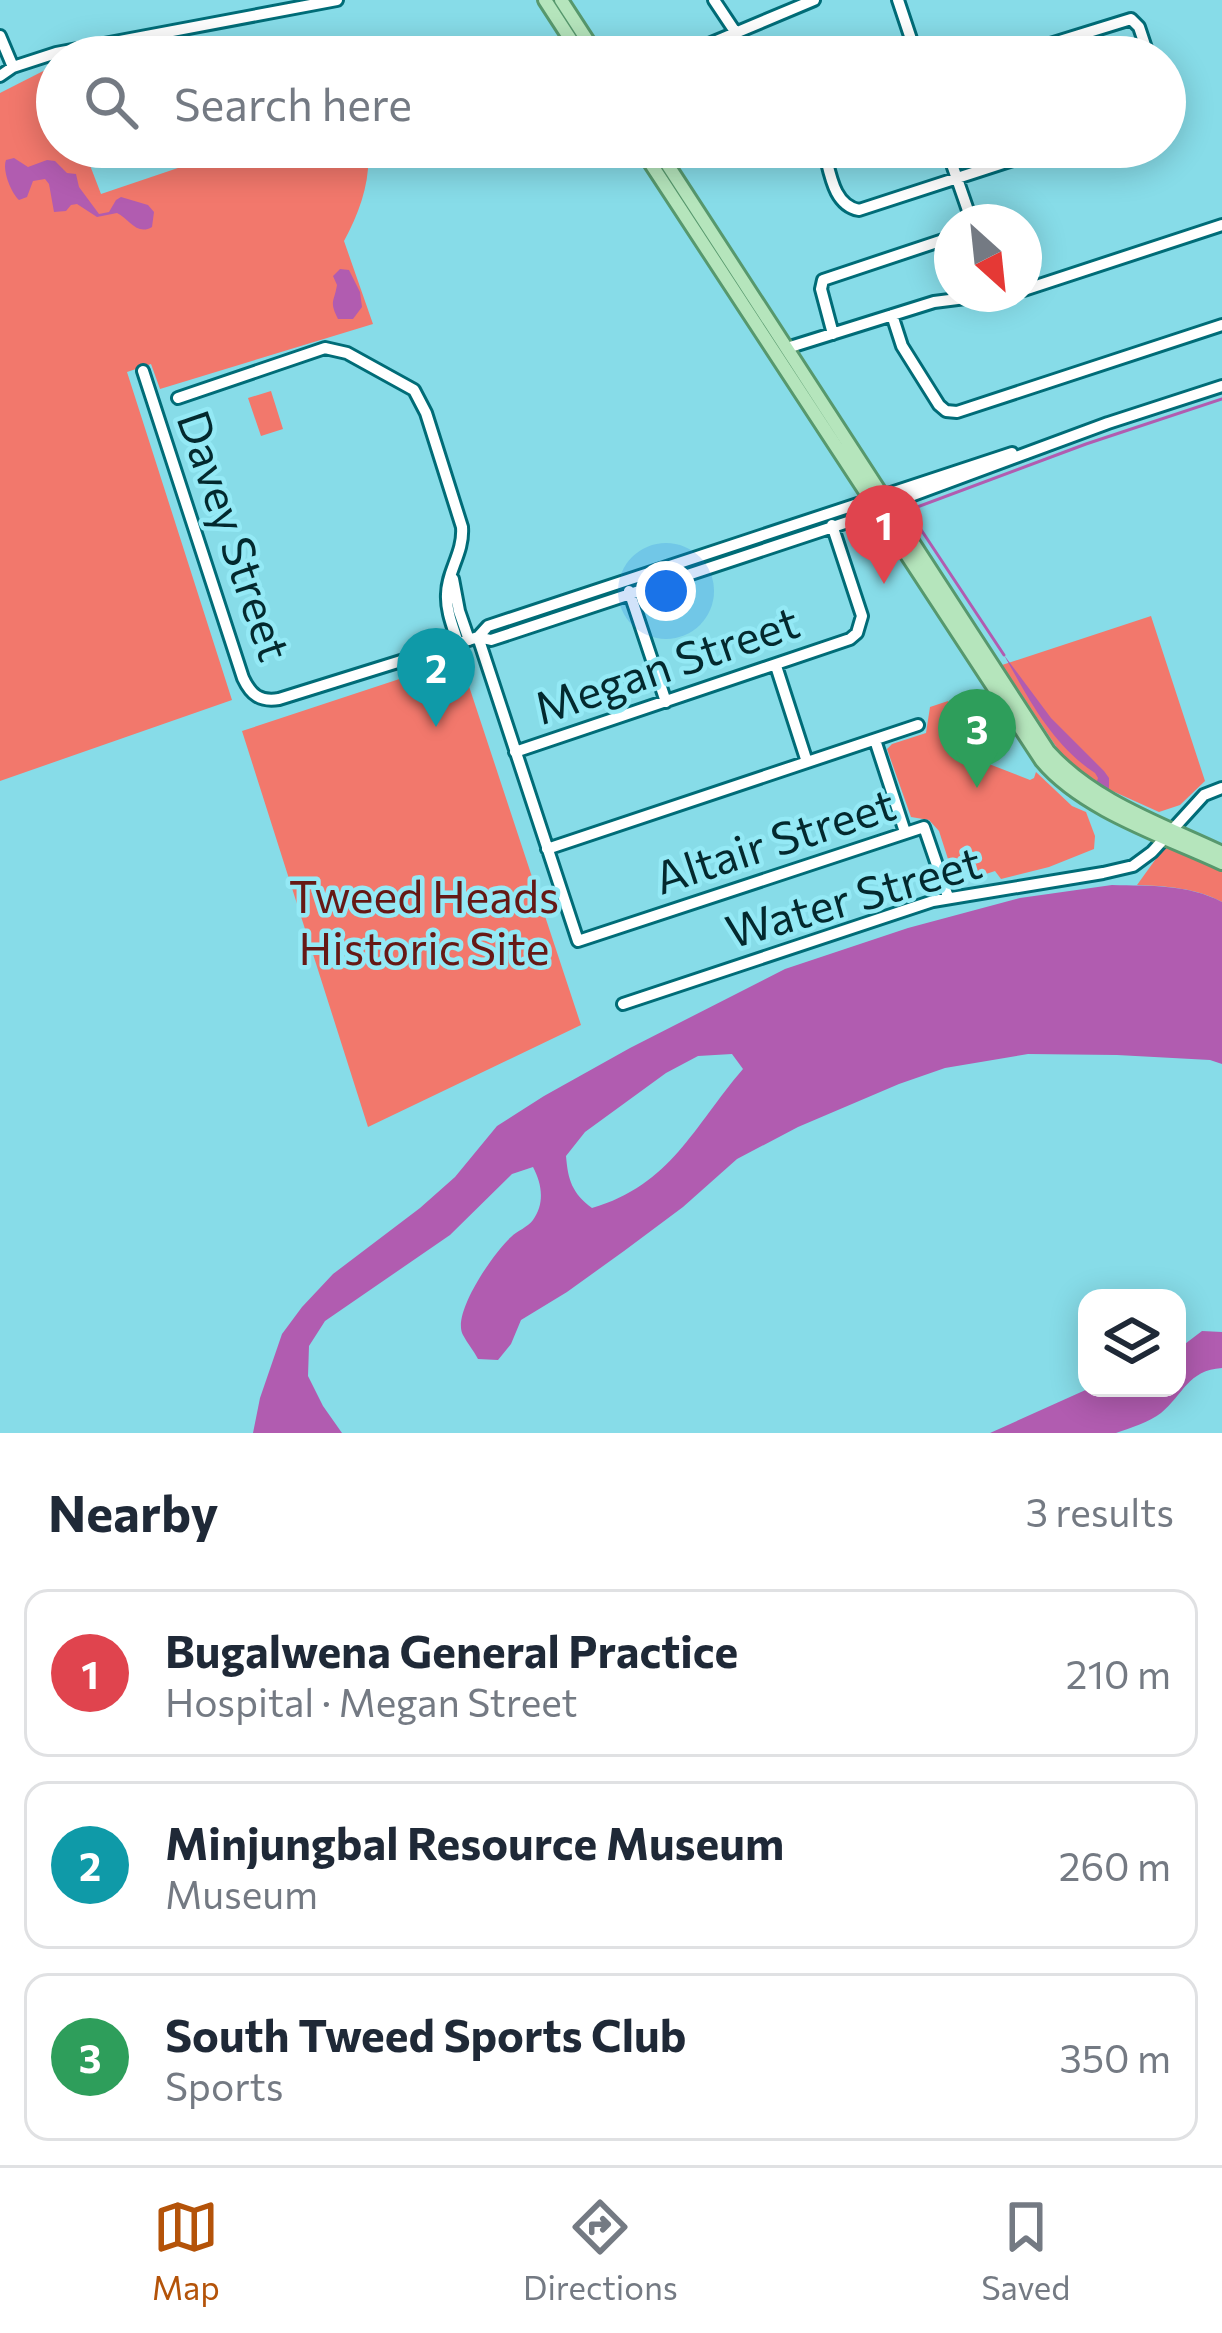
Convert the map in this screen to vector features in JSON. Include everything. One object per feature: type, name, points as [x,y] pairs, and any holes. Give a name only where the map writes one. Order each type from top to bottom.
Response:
[{"type":"main road","points":[[545,0],[568,36]]},
{"type":"main road","points":[[561,0],[584,36]]},
{"type":"main road","points":[[654,168],[880,504],[1050,770],[1100,807],[1222,853]]},
{"type":"main road","points":[[669,168],[777,350]]},
{"type":"main road","points":[[1169,833],[1222,863]]},
{"type":"street","points":[[135,36],[299,3],[337,0]]},
{"type":"street","points":[[714,0],[733,34]]},
{"type":"street","points":[[728,36],[814,0]]},
{"type":"street","points":[[898,0],[910,36]]},
{"type":"street","points":[[1076,36],[1131,19],[1142,36]]},
{"type":"street","points":[[0,36],[13,67]]},
{"type":"street","points":[[0,76],[36,59]]},
{"type":"street","points":[[829,168],[839,199],[851,209],[871,207],[990,168]]},
{"type":"street","points":[[953,168],[965,204]]},
{"type":"street","points":[[1042,284],[1222,225]]},
{"type":"street","points":[[833,334],[821,293],[823,280],[934,243]]},
{"type":"street","points":[[777,350],[934,302]]},
{"type":"street","points":[[892,315],[902,346],[939,405],[951,412],[1222,325]]},
{"type":"street","points":[[178,398],[325,348],[347,353],[402,381],[420,398],[462,527],[447,602],[469,640],[515,752],[547,849],[918,725]]},
{"type":"street","name":"Davey Street","points":[[143,371],[243,678],[257,698],[279,699],[469,640]]},
{"type":"street","points":[[469,640],[491,640],[628,588],[1222,386]]},
{"type":"street","name":"Megan Street","points":[[515,752],[850,639],[862,616],[831,521]]},
{"type":"street","points":[[628,588],[666,702]]},
{"type":"street","points":[[776,666],[807,762]]},
{"type":"street","points":[[875,740],[905,832]]},
{"type":"street","name":"Water Street","points":[[623,1004],[948,897],[1122,869],[1143,860],[1204,795],[1222,788]]},
{"type":"street","name":"Altair Street","points":[[547,849],[578,940],[924,826],[948,897]]},
{"type":"green space","points":[[36,75],[36,168],[91,168],[101,194],[178,168],[368,168],[363,196],[344,241],[373,324],[160,389],[151,364],[127,372],[232,700],[0,781],[0,93]]},
{"type":"green space","points":[[271,391],[283,429],[261,436],[248,398]]},
{"type":"green space","points":[[1151,616],[1205,781],[1180,805],[1159,812],[1088,780],[1059,751],[1002,665]]},
{"type":"green space","name":"Tweed Heads Historic Site","points":[[460,659],[581,1025],[368,1127],[242,731]]},
{"type":"green space","points":[[948,701],[989,764],[1030,780],[1036,772],[1072,806],[1086,812],[1095,836],[1094,849],[1049,867],[1001,879],[995,871],[956,884],[939,831],[929,820],[911,817],[887,749],[926,733],[930,707]]},
{"type":"green space","points":[[1168,842],[1222,868],[1222,902],[1191,891],[1137,885]]},
{"type":"shaded area","points":[[6,160],[76,174],[79,187],[99,214],[109,212],[121,197],[148,205],[154,212],[152,227],[137,228],[117,213],[97,217],[77,204],[54,212],[45,179],[33,181],[27,197],[19,200],[10,187]]},
{"type":"shaded area","points":[[340,269],[349,270],[360,292],[362,307],[353,319],[338,319],[334,309],[337,285],[333,276]]},
{"type":"shaded area","points":[[1004,655],[1051,718],[1104,771],[1109,791],[1096,784],[1095,773],[1054,735]]},
{"type":"shaded area","points":[[1112,885],[1182,889],[1222,902],[1222,1064],[1028,1054],[945,1068],[899,1084],[737,1159],[624,1251],[521,1320],[498,1360],[478,1359],[461,1325],[468,1299],[504,1245],[533,1220],[541,1200],[533,1167],[512,1174],[450,1235],[325,1321],[309,1346],[308,1376],[342,1433],[253,1433],[282,1334],[302,1307],[333,1274],[455,1177],[497,1126],[630,1048],[785,969],[908,928],[1020,898]],"holes":[[[732,1054],[743,1069],[678,1152],[642,1185],[592,1208],[576,1191],[566,1156],[585,1132],[666,1073],[698,1056]]]},
{"type":"shaded area","points":[[1202,1331],[1222,1332],[1222,1368],[1201,1373],[1186,1386],[1186,1343]]},
{"type":"shaded area","points":[[1078,1393],[1176,1397],[1161,1413],[1116,1433],[990,1433]]},
{"type":"waterway","points":[[1004,655],[912,516],[912,509],[1222,399]]},
{"type":"place","name":"Bugalwena General Practice","points":[[884,584]]},
{"type":"place","name":"Minjungbal Resource Museum","points":[[436,727]]},
{"type":"place","name":"South Tweed Sports Club","points":[[977,788]]}]
